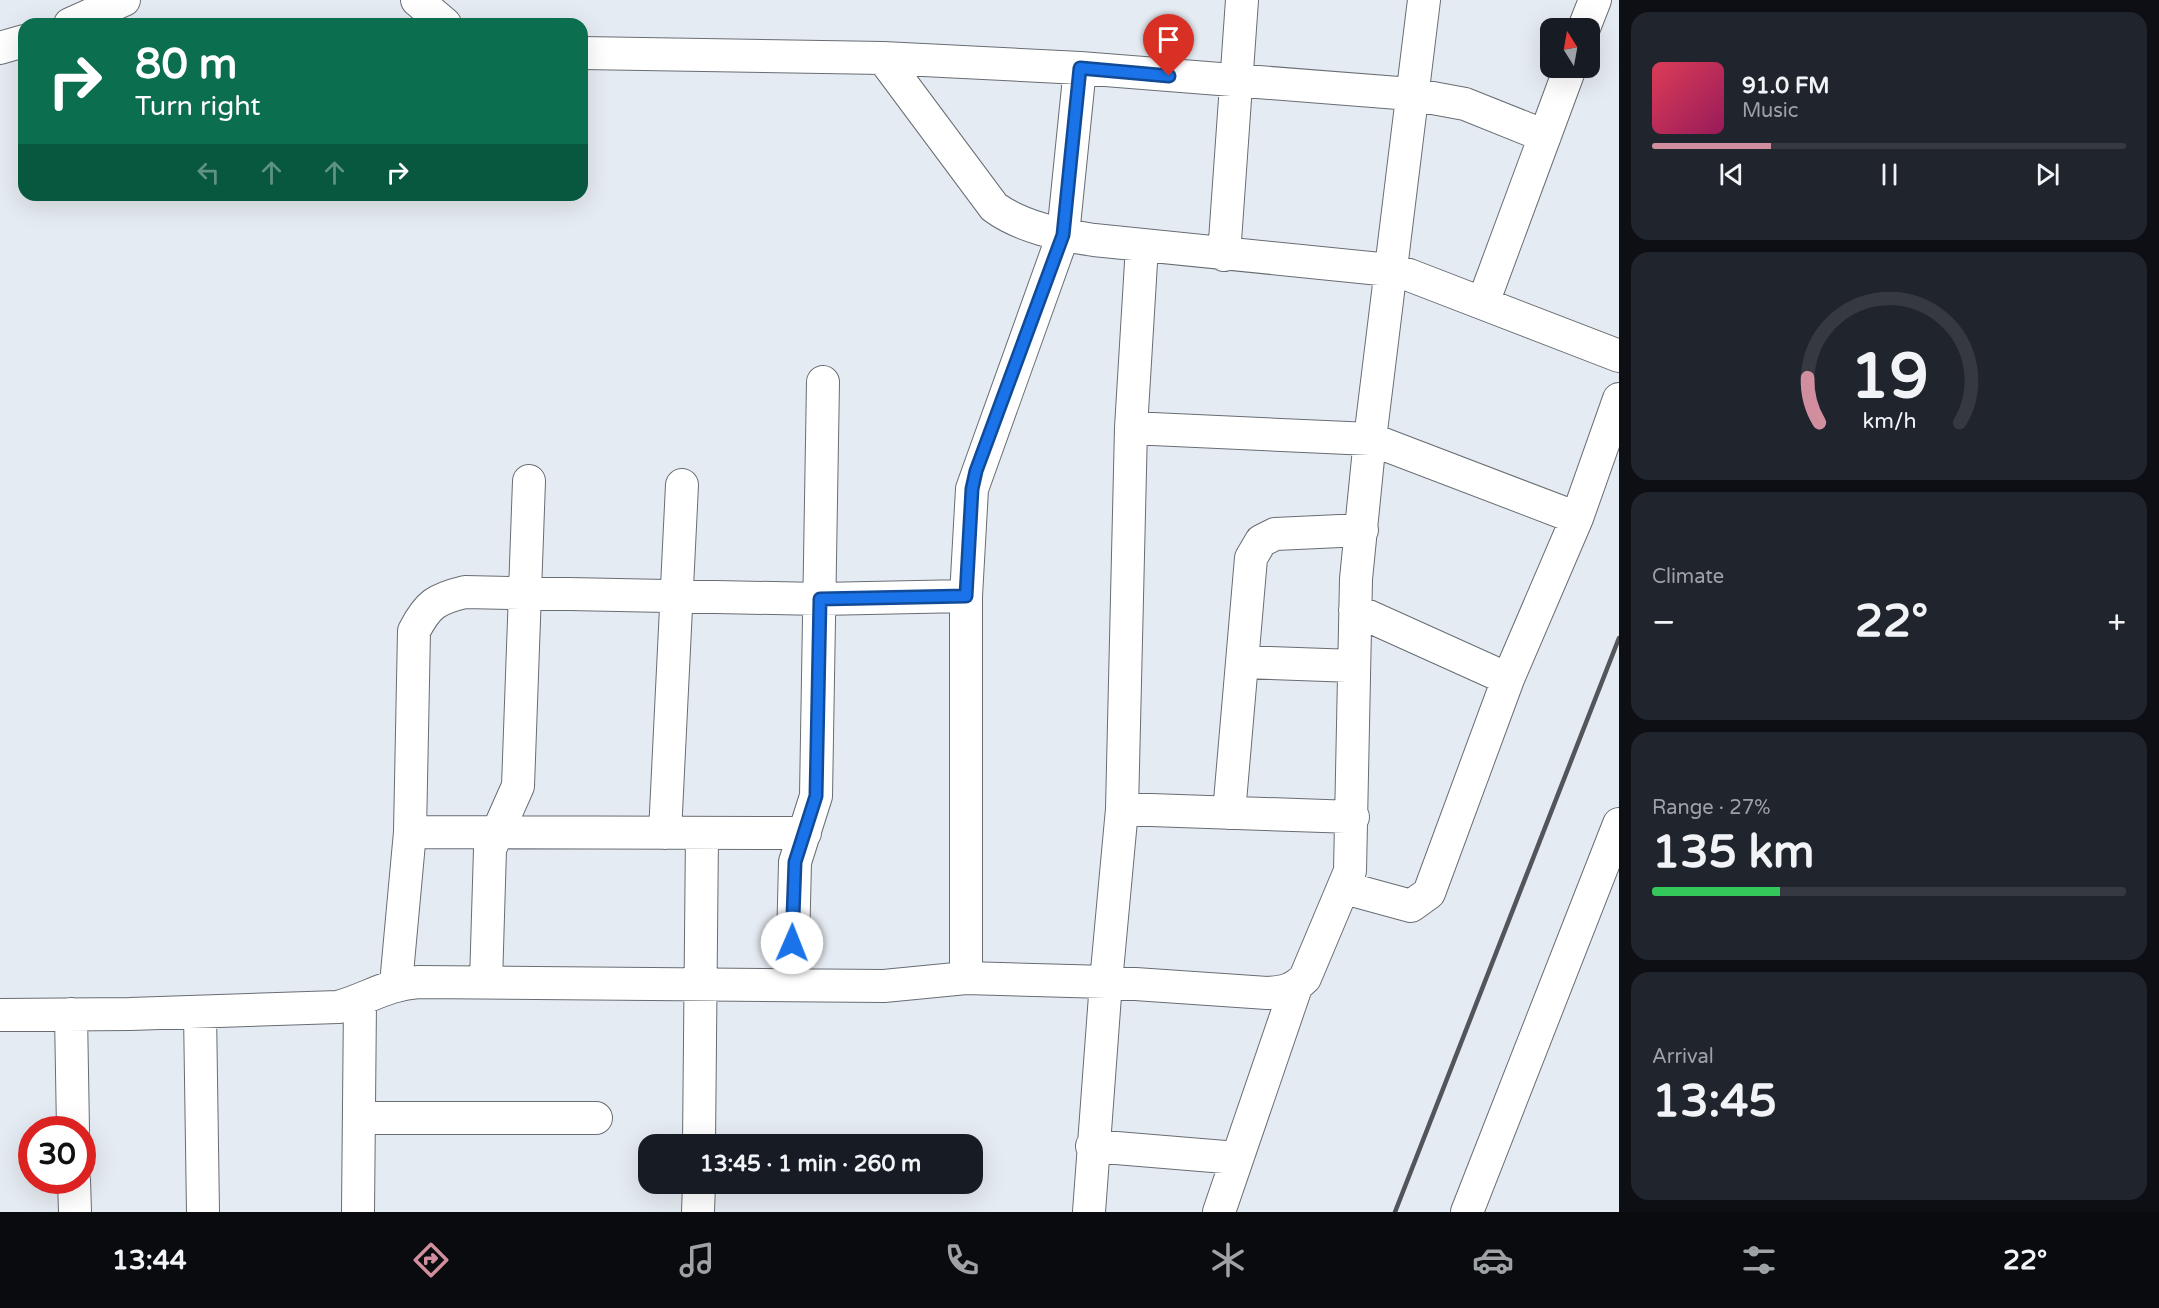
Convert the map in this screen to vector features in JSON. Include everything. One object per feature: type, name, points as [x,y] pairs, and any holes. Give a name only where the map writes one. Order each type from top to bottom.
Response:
[{"type":"street","points":[[84,18],[124,0]]},
{"type":"street","points":[[417,0],[438,18]]},
{"type":"street","points":[[1224,255],[1242,0]]},
{"type":"street","points":[[0,1015],[338,1007],[360,1001],[396,984],[486,982],[884,986],[966,978],[1106,982],[1267,993],[1285,992],[1296,987],[1305,978],[1350,872],[1353,817],[1355,610],[1370,439],[1424,0]]},
{"type":"street","points":[[1588,18],[1595,0]]},
{"type":"street","points":[[0,48],[18,43]]},
{"type":"street","points":[[588,53],[883,58],[1080,68],[1411,93],[1465,105],[1545,136]]},
{"type":"street","points":[[883,58],[994,207],[1005,215],[1063,235],[1224,255],[1390,270],[1484,303],[1619,356]]},
{"type":"street","points":[[966,978],[966,596],[972,489],[976,471],[1063,235],[1080,68]]},
{"type":"street","points":[[1484,303],[1566,78]]},
{"type":"street","points":[[1089,1212],[1092,1146],[1122,809],[1131,428],[1142,246]]},
{"type":"street","points":[[792,985],[795,862],[816,796],[823,382]]},
{"type":"street","points":[[1345,888],[1400,905],[1412,906],[1429,893],[1508,679],[1577,518],[1619,399]]},
{"type":"street","points":[[1131,428],[1370,439],[1577,518]]},
{"type":"street","points":[[486,982],[490,849],[513,802],[518,786],[529,481]]},
{"type":"street","points":[[665,833],[682,485]]},
{"type":"street","points":[[1229,813],[1251,558],[1261,541],[1275,534],[1362,530]]},
{"type":"street","points":[[396,984],[410,832],[414,631],[424,611],[441,598],[465,592],[525,595],[820,599],[966,596]]},
{"type":"street","points":[[1355,610],[1508,679]]},
{"type":"street","points":[[1242,663],[1354,666]]},
{"type":"street","points":[[1122,809],[1353,817]]},
{"type":"street","points":[[1467,1212],[1619,824]]},
{"type":"street","points":[[410,832],[805,834]]},
{"type":"street","points":[[699,1134],[702,833]]},
{"type":"street","points":[[1219,1212],[1296,987]]},
{"type":"street","points":[[358,1212],[360,1001]]},
{"type":"street","points":[[200,1012],[203,1212]]},
{"type":"street","points":[[71,1014],[73,1116]]},
{"type":"street","points":[[359,1118],[596,1118]]},
{"type":"street","points":[[1092,1146],[1237,1158]]},
{"type":"street","points":[[74,1194],[75,1212]]},
{"type":"street","points":[[698,1212],[699,1194]]},
{"type":"railway","points":[[1395,1212],[1619,638]]},
{"type":"route","points":[[792,943],[795,862],[813,812],[816,796],[820,599],[966,596],[972,489],[976,471],[1007,393],[1063,235],[1080,68],[1169,76]]}]
